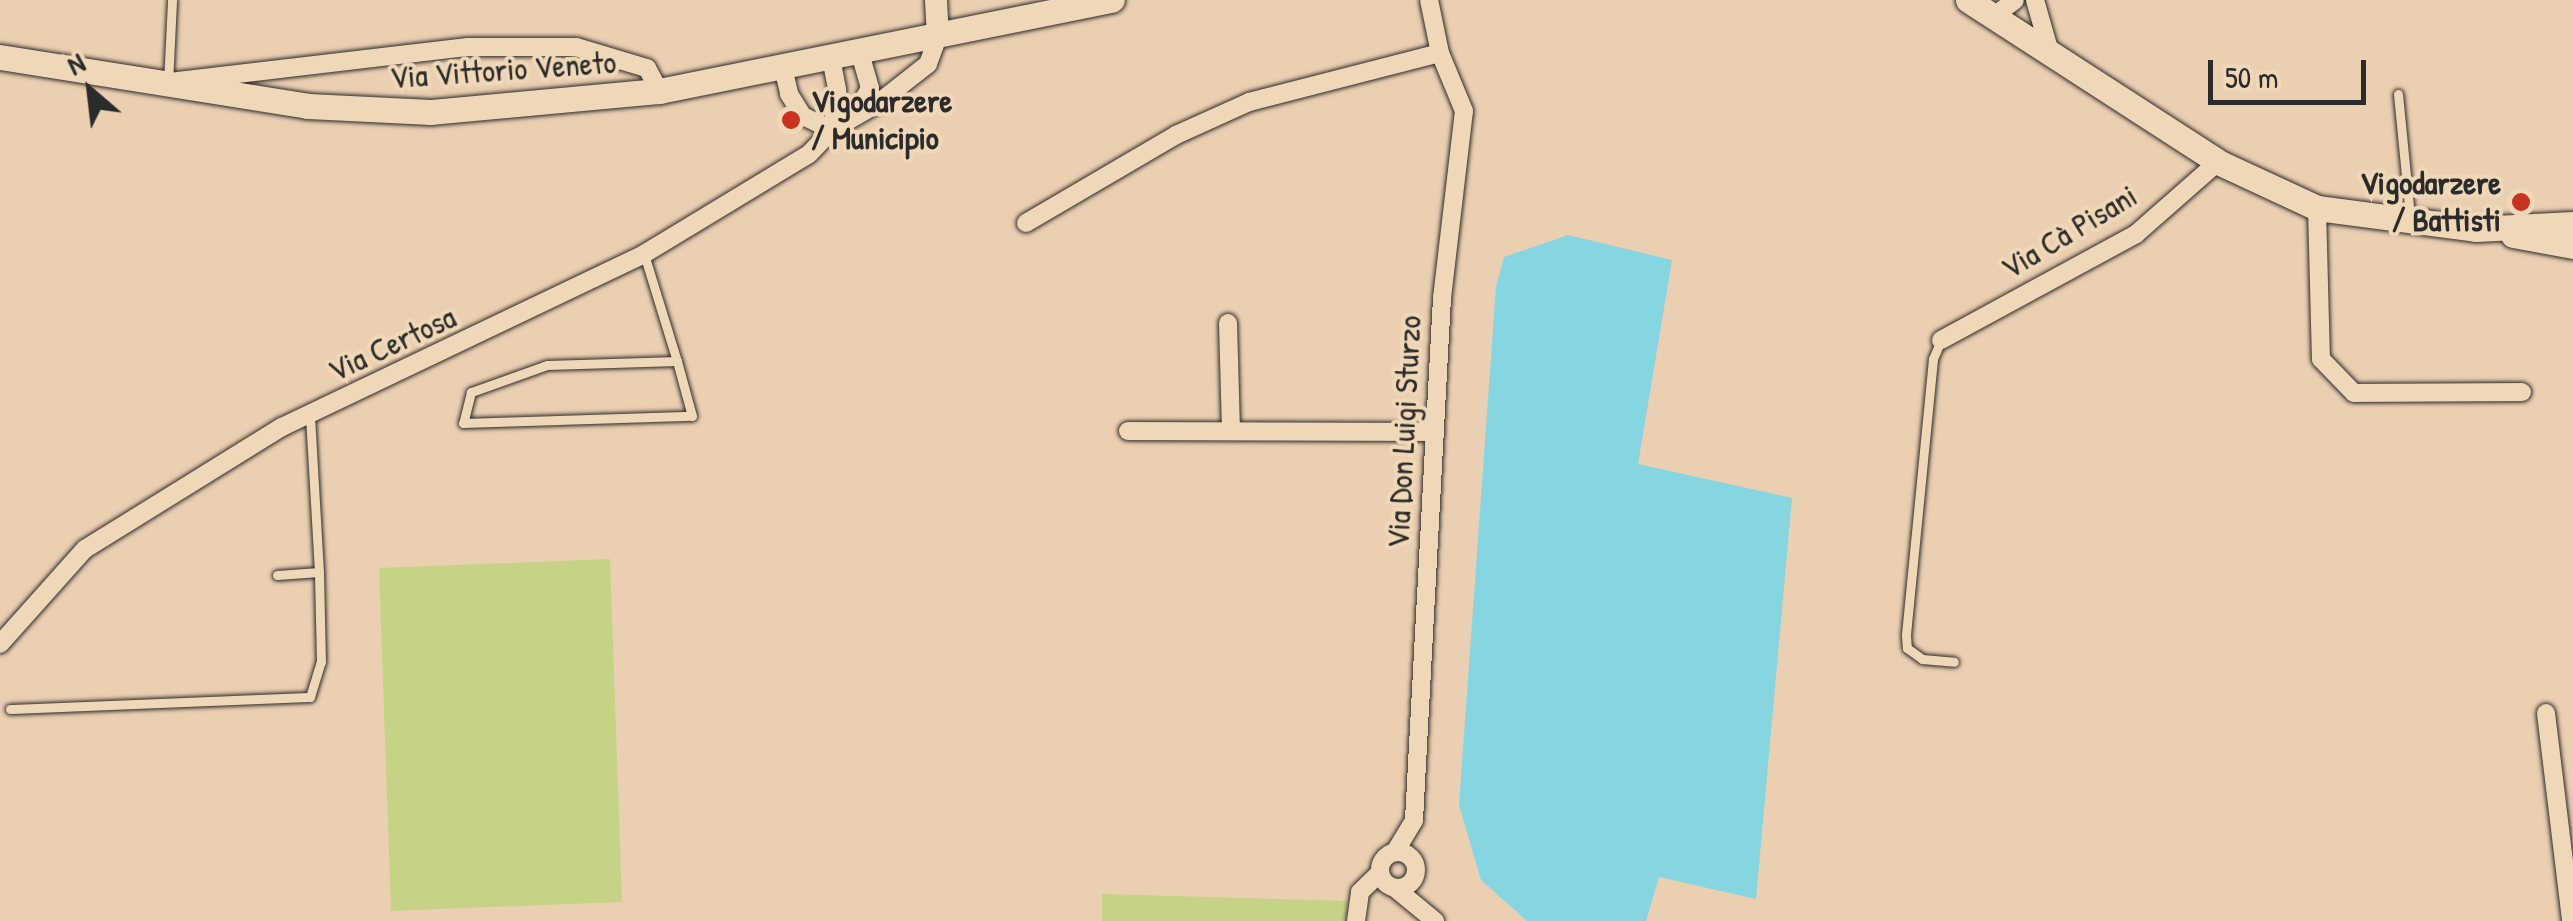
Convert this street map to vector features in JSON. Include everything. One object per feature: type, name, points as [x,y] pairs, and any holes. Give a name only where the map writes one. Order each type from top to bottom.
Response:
[{"type":"main road","name":"Via Vittorio Veneto","points":[[0,57],[308,106],[431,112],[660,90],[1112,0]]},
{"type":"main road","points":[[1968,0],[1995,8],[2048,50],[2218,162],[2317,208],[2411,225],[2489,229],[2573,224]]},
{"type":"main road","points":[[2489,229],[2573,246]]},
{"type":"street","points":[[936,0],[938,36]]},
{"type":"street","name":"Via Don Luigi Sturzo","points":[[1430,0],[1440,54],[1464,112],[1433,432],[1414,820],[1414,871],[1430,917]]},
{"type":"street","points":[[1995,8],[2015,0]]},
{"type":"street","points":[[2034,0],[2048,50]]},
{"type":"street","name":"Via Certosa","points":[[0,644],[85,549],[310,413],[644,254],[809,154],[832,130],[928,64],[938,36]]},
{"type":"street","points":[[168,86],[188,76],[266,67],[528,46],[576,47],[625,59],[647,68],[660,90]]},
{"type":"street","points":[[854,116],[870,88],[860,52]]},
{"type":"street","points":[[1026,224],[1176,135],[1249,102],[1440,54]]},
{"type":"street","points":[[783,66],[789,94],[804,116],[832,130],[837,90],[831,58]]},
{"type":"street","name":"Via Cà Pisani","points":[[1941,340],[2136,234],[2218,162]]},
{"type":"street","points":[[2317,208],[2321,359],[2354,393],[2522,392]]},
{"type":"street","points":[[1228,323],[1231,431]]},
{"type":"street","points":[[1128,431],[1433,432]]},
{"type":"street","points":[[2546,712],[2571,921]]},
{"type":"street","name":"Via Don Luigi Sturzo","points":[[1356,921],[1360,892],[1380,873],[1382,862],[1395,852],[1414,820]]},
{"type":"street","points":[[1395,852],[1414,871],[1395,888]]},
{"type":"street","points":[[1380,873],[1430,917]]},
{"type":"lane","points":[[168,86],[172,0]]},
{"type":"lane","points":[[2398,94],[2411,225]]},
{"type":"lane","points":[[644,254],[677,361],[692,416],[463,424],[472,392],[547,366],[677,361]]},
{"type":"lane","points":[[1941,340],[1933,359],[1906,636],[1907,648],[1922,659],[1954,662]]},
{"type":"lane","points":[[10,709],[310,697],[321,662],[310,413]]},
{"type":"lane","points":[[277,575],[319,572]]},
{"type":"green space","points":[[610,559],[622,902],[391,911],[379,568]]},
{"type":"green space","points":[[1102,894],[1347,901],[1346,921],[1102,921]]},
{"type":"water","points":[[1568,235],[1672,260],[1638,464],[1792,498],[1756,899],[1659,877],[1646,921],[1527,921],[1481,880],[1459,805],[1496,287],[1504,257]]},
{"type":"place","name":"Vigodarzere / Municipio","points":[[791,120]]},
{"type":"place","name":"Vigodarzere / Battisti","points":[[2521,202]]}]
